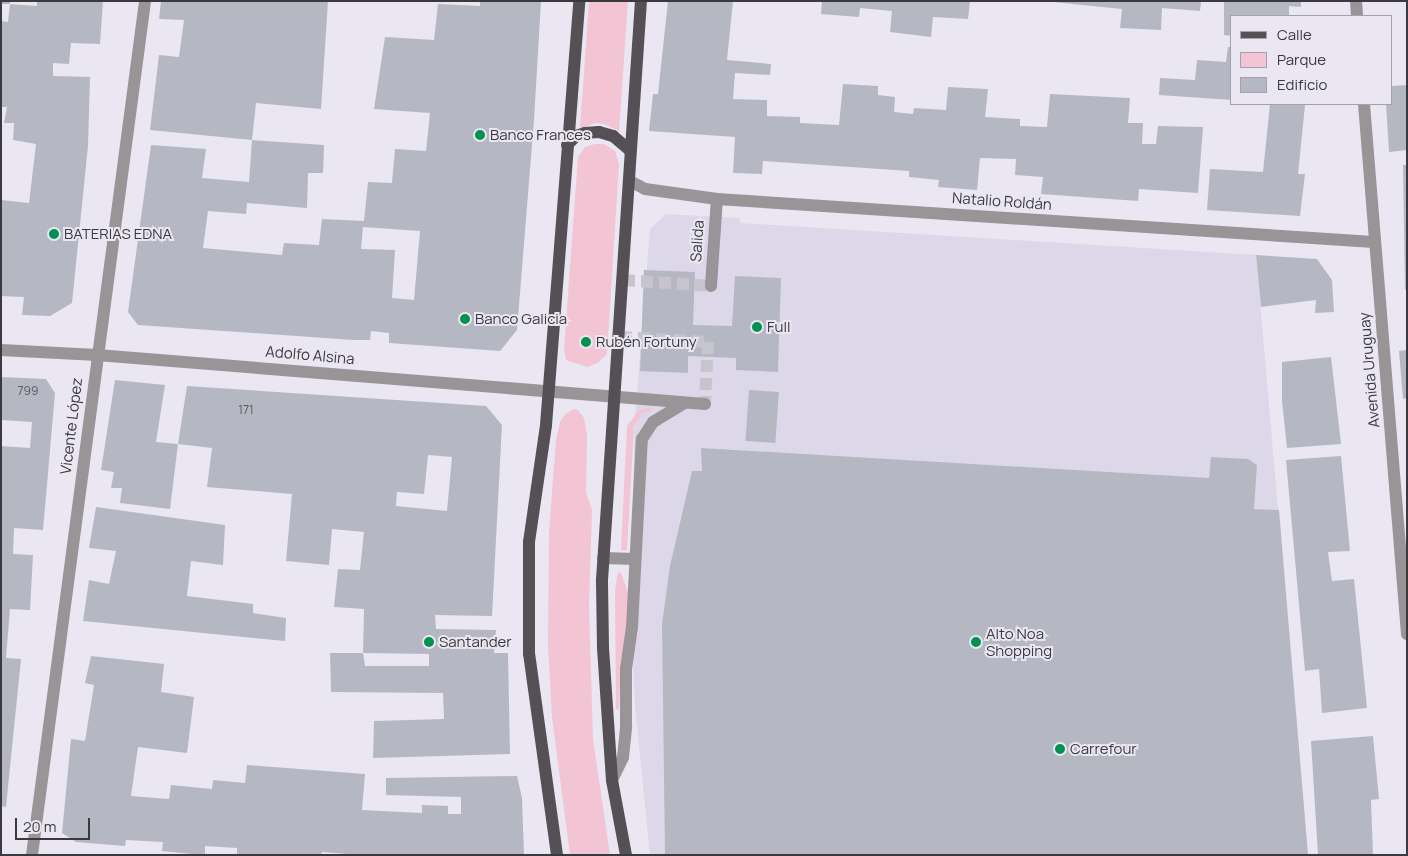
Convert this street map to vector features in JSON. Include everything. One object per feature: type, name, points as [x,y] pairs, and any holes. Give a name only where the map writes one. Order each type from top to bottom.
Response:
[{"type":"main road","points":[[557,855],[529,654],[529,542],[549,390],[579,1]]},
{"type":"main road","points":[[626,855],[612,780],[603,647],[603,558],[616,397],[641,1]]},
{"type":"main road","points":[[568,145],[576,136],[599,132],[613,136],[631,151]]},
{"type":"street","name":"Vicente López","points":[[32,855],[145,1]]},
{"type":"street","points":[[1356,1],[1357,15]]},
{"type":"street","name":"Avenida Uruguay","points":[[1364,105],[1407,634]]},
{"type":"street","name":"Natalio Roldán","points":[[630,181],[645,189],[716,198],[1374,242]]},
{"type":"street","name":"Salida","points":[[711,286],[716,198]]},
{"type":"street","name":"Adolfo Alsina","points":[[1,350],[97,355],[705,404]]},
{"type":"street","points":[[612,780],[623,757],[626,727],[626,669],[632,626],[642,439],[653,422],[685,403]]},
{"type":"street","points":[[603,558],[635,559]]},
{"type":"shaded area","name":"Alto Noa Shopping","points":[[666,214],[740,218],[740,223],[1256,255],[1308,855],[650,855],[635,705],[632,645],[634,432],[650,229]]},
{"type":"green space","points":[[589,1],[628,1],[619,131],[604,124],[595,123],[580,129]]},
{"type":"green space","points":[[604,144],[615,151],[619,164],[607,354],[598,363],[587,367],[566,360],[564,349],[578,157],[585,147]]},
{"type":"green space","points":[[651,407],[651,411],[642,414],[634,426],[627,550],[621,550],[627,426],[638,411]]},
{"type":"green space","points":[[574,409],[578,410],[584,418],[587,435],[586,492],[592,510],[589,606],[593,739],[610,855],[570,855],[552,717],[548,646],[549,533],[556,440],[560,422],[565,414]]},
{"type":"green space","points":[[618,572],[621,573],[629,595],[628,625],[621,661],[619,709],[616,710],[615,590]]},
{"type":"building","points":[[1,1],[10,1],[10,4],[1,4]]},
{"type":"building","points":[[37,1],[103,1],[100,44],[71,43],[69,64],[53,63],[53,76],[90,77],[88,146],[72,303],[50,316],[22,315],[24,297],[1,296],[1,200],[29,203],[36,144],[13,140],[14,123],[4,123],[7,107],[1,107],[1,21],[8,22],[10,4],[37,6]]},
{"type":"building","points":[[161,1],[328,1],[321,109],[256,103],[252,140],[150,130],[159,55],[179,57],[184,20],[159,19]]},
{"type":"building","points":[[480,1],[541,1],[534,120],[517,330],[500,351],[389,343],[389,333],[371,331],[370,340],[353,340],[138,325],[128,312],[151,145],[206,149],[202,178],[249,182],[252,140],[324,145],[323,173],[308,173],[307,208],[247,203],[246,214],[208,211],[203,248],[282,255],[284,243],[319,245],[322,219],[364,221],[368,182],[392,183],[395,149],[426,151],[430,113],[374,109],[385,37],[434,40],[438,4],[480,6]],"holes":[[[363,227],[420,231],[414,300],[392,298],[395,250],[361,249]]]},
{"type":"building","points":[[668,1],[733,1],[727,60],[771,64],[770,75],[735,73],[733,99],[767,100],[767,116],[800,117],[800,123],[839,125],[843,84],[878,86],[878,95],[895,97],[894,112],[913,114],[914,108],[946,110],[948,87],[988,89],[985,117],[1020,119],[1020,126],[1047,127],[1050,94],[1130,98],[1128,123],[1143,123],[1142,144],[1156,144],[1158,126],[1203,127],[1198,193],[1139,189],[1138,201],[1041,194],[1043,177],[1015,175],[1016,159],[980,158],[977,190],[938,187],[939,180],[909,177],[909,171],[763,161],[762,174],[733,173],[735,137],[649,131],[653,94],[658,94]]},
{"type":"building","points":[[822,1],[970,1],[968,19],[933,17],[931,37],[890,32],[892,11],[860,8],[859,17],[821,14]]},
{"type":"building","points":[[1043,1],[1201,1],[1200,11],[1162,8],[1161,30],[1120,28],[1122,9]]},
{"type":"building","points":[[1224,1],[1301,1],[1301,7],[1289,6],[1289,15],[1230,15],[1230,36],[1224,35]]},
{"type":"building","points":[[1228,47],[1230,47],[1230,100],[1159,95],[1160,78],[1195,80],[1197,60],[1226,62]]},
{"type":"building","points":[[1407,85],[1407,150],[1389,152],[1386,105],[1393,105],[1393,86]]},
{"type":"building","points":[[1270,105],[1305,105],[1298,174],[1305,174],[1300,216],[1207,210],[1210,169],[1263,172]]},
{"type":"building","points":[[1403,165],[1407,165],[1407,289],[1405,290]]},
{"type":"building","points":[[1256,255],[1317,259],[1332,280],[1334,312],[1315,313],[1316,300],[1261,307]]},
{"type":"building","points":[[644,270],[695,272],[693,325],[732,326],[735,276],[781,278],[778,372],[736,370],[736,358],[688,356],[688,373],[640,371]]},
{"type":"building","points":[[1407,350],[1407,398],[1403,399],[1399,351]]},
{"type":"building","points":[[1331,357],[1341,444],[1287,448],[1282,401],[1282,362]]},
{"type":"building","points":[[1,377],[46,379],[55,393],[43,530],[14,528],[13,554],[33,555],[30,610],[10,609],[6,658],[21,659],[6,807],[1,806],[1,446],[30,448],[32,422],[1,420]]},
{"type":"building","points":[[115,380],[165,385],[156,442],[178,444],[170,509],[120,503],[122,488],[111,488],[114,472],[101,470]]},
{"type":"building","points":[[187,386],[486,406],[502,425],[492,616],[435,615],[436,629],[496,630],[494,653],[508,653],[510,754],[373,758],[374,721],[444,719],[443,693],[331,692],[330,653],[363,653],[364,609],[334,607],[338,569],[360,570],[364,532],[332,529],[329,565],[286,561],[292,494],[207,487],[212,448],[178,444]],"holes":[[[428,455],[452,457],[447,511],[396,506],[397,492],[424,494]],[[363,653],[429,654],[429,666],[365,666]]]},
{"type":"building","points":[[749,390],[779,392],[775,443],[745,441]]},
{"type":"building","name":"Alto Noa Shopping","points":[[701,448],[1209,478],[1211,457],[1248,459],[1257,465],[1254,509],[1279,510],[1308,855],[665,855],[662,624],[670,566],[692,471],[702,471]]},
{"type":"building","points":[[1341,456],[1350,551],[1328,552],[1332,581],[1354,579],[1367,708],[1322,713],[1319,669],[1305,671],[1286,460]]},
{"type":"building","points":[[96,507],[225,525],[223,565],[191,561],[187,596],[253,604],[253,613],[286,618],[285,641],[83,621],[89,580],[109,584],[116,551],[89,548]]},
{"type":"building","points":[[91,656],[164,664],[161,692],[194,697],[187,753],[138,747],[131,796],[169,799],[171,785],[212,789],[213,780],[245,783],[247,765],[365,774],[362,810],[422,813],[422,805],[448,806],[448,814],[461,814],[461,797],[386,795],[386,778],[517,776],[522,798],[524,855],[359,855],[322,852],[321,855],[237,855],[237,848],[205,846],[205,855],[202,855],[162,851],[163,842],[126,840],[125,846],[76,842],[62,833],[71,739],[85,741],[94,685],[85,683]]},
{"type":"building","points":[[1373,736],[1379,799],[1371,800],[1373,855],[1318,855],[1311,741]]},
{"type":"tunnel","points":[[623,280],[711,286]]},
{"type":"tunnel","points":[[620,337],[708,342],[705,404]]},
{"type":"place","name":"Banco Frances","points":[[480,135]]},
{"type":"place","name":"BATERIAS EDNA","points":[[54,234]]},
{"type":"place","name":"Banco Galicia","points":[[465,319]]},
{"type":"place","name":"Full","points":[[757,327]]},
{"type":"place","name":"Rubén Fortuny","points":[[586,342]]},
{"type":"place","name":"Santander","points":[[429,642]]},
{"type":"place","name":"Alto Noa Shopping","points":[[976,642]]},
{"type":"place","name":"Carrefour","points":[[1060,749]]}]
